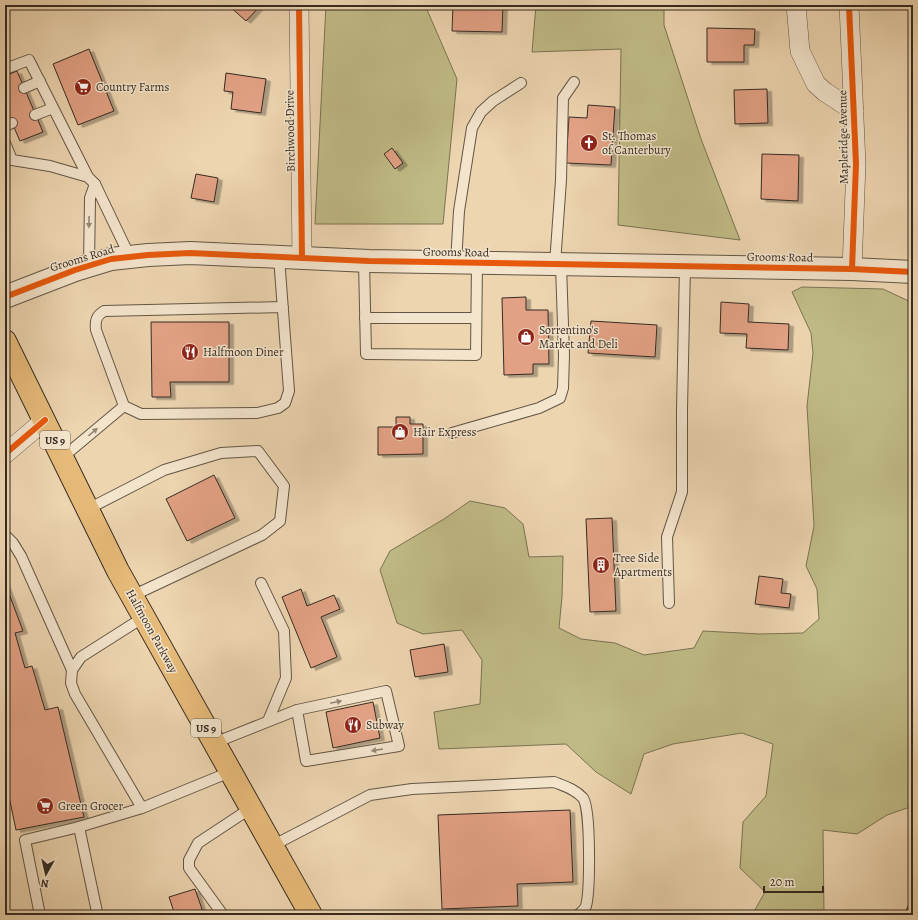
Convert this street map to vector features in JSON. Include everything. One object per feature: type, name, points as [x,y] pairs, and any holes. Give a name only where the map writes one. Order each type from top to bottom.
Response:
[{"type":"main road","name":"Halfmoon Parkway","points":[[5,341],[118,571],[311,915]]},
{"type":"street","name":"Birchwood Drive","points":[[299,5],[302,258]]},
{"type":"street","points":[[796,5],[800,51],[816,84],[825,92],[854,111]]},
{"type":"street","name":"Mapleridge Avenue","points":[[849,5],[856,164],[852,270]]},
{"type":"street","name":"Grooms Road","points":[[5,297],[75,270],[111,259],[190,253],[364,261],[913,272]]},
{"type":"street","points":[[5,454],[45,420]]},
{"type":"lane","points":[[5,69],[29,60],[130,257]]},
{"type":"lane","points":[[24,88],[40,82]]},
{"type":"lane","points":[[452,434],[539,408],[560,398],[564,381],[558,265],[563,98],[574,82]]},
{"type":"lane","points":[[364,261],[366,354],[476,354],[476,318],[466,263],[459,211],[472,128],[481,112],[498,98],[521,83]]},
{"type":"lane","points":[[35,115],[53,108]]},
{"type":"lane","points":[[5,143],[12,160],[50,166],[91,180]]},
{"type":"lane","points":[[89,266],[91,180]]},
{"type":"lane","points":[[279,257],[283,307],[289,391],[285,403],[278,408],[258,413],[141,414],[124,406],[96,330],[95,322],[99,314],[104,311],[283,307]]},
{"type":"lane","points":[[669,603],[667,537],[682,492],[685,267]]},
{"type":"lane","points":[[365,318],[476,318]]},
{"type":"lane","points":[[63,457],[124,406]]},
{"type":"lane","points":[[88,509],[164,470],[221,453],[258,451],[284,486],[280,520],[262,534],[132,596]]},
{"type":"lane","points":[[5,535],[13,543],[21,556],[72,670],[71,683],[75,694],[142,808]]},
{"type":"lane","points":[[261,583],[284,631],[286,678],[268,721]]},
{"type":"lane","points":[[72,670],[81,657],[144,617]]},
{"type":"lane","points":[[214,743],[297,710],[386,692],[399,746],[306,761],[297,710]]},
{"type":"lane","points":[[40,915],[25,840],[142,808],[230,772]]},
{"type":"lane","points":[[272,846],[370,795],[412,789],[554,782],[571,788],[584,799],[588,814],[589,893],[586,908],[578,915]]},
{"type":"lane","points":[[223,915],[189,868],[189,860],[198,843],[251,808]]},
{"type":"lane","points":[[79,826],[97,912]]},
{"type":"shaded area","points":[[326,5],[425,5],[457,79],[443,224],[315,224]]},
{"type":"shaded area","points":[[536,5],[664,5],[664,25],[701,139],[740,240],[618,225],[621,49],[532,52]]},
{"type":"shaded area","points":[[802,287],[883,289],[913,303],[913,806],[887,815],[857,834],[823,830],[824,915],[752,915],[765,892],[740,868],[743,822],[766,796],[773,744],[742,733],[673,744],[644,754],[631,794],[596,772],[566,744],[439,749],[434,712],[480,704],[482,660],[462,630],[423,634],[397,623],[380,570],[390,551],[444,519],[470,501],[505,508],[523,524],[529,557],[563,556],[562,597],[559,628],[581,639],[615,643],[644,655],[694,648],[703,631],[760,634],[803,633],[819,619],[817,589],[806,566],[814,526],[807,406],[813,353],[811,333],[792,292]]},
{"type":"building","points":[[228,5],[261,5],[246,21]]},
{"type":"building","points":[[453,5],[503,5],[502,32],[452,31]]},
{"type":"building","points":[[707,28],[755,29],[754,45],[744,45],[744,62],[707,62]]},
{"type":"building","name":"Country Farms","points":[[89,49],[114,111],[78,125],[53,64]]},
{"type":"building","points":[[17,71],[43,132],[20,141],[5,107],[5,76]]},
{"type":"building","points":[[226,73],[266,79],[261,113],[231,109],[233,92],[224,91]]},
{"type":"building","points":[[767,89],[768,123],[735,124],[734,90]]},
{"type":"building","name":"St. Thomas of Canterbury","points":[[588,105],[615,107],[611,165],[566,163],[569,117],[587,118]]},
{"type":"building","points":[[392,148],[403,163],[395,169],[384,154]]},
{"type":"building","points":[[762,154],[799,155],[798,201],[761,199]]},
{"type":"building","points":[[196,174],[218,178],[214,202],[191,198]]},
{"type":"building","name":"Sorrentino's Market and Deli","points":[[526,297],[526,310],[548,310],[549,364],[533,364],[533,374],[504,375],[502,298]]},
{"type":"building","points":[[721,302],[749,304],[748,322],[789,324],[788,350],[746,348],[747,334],[720,333]]},
{"type":"building","points":[[591,321],[657,325],[655,357],[588,353]]},
{"type":"building","name":"Halfmoon Diner","points":[[151,322],[229,322],[229,382],[170,382],[171,397],[152,397]]},
{"type":"building","name":"Hair Express","points":[[396,417],[410,417],[410,424],[423,424],[423,454],[378,455],[378,427],[396,427]]},
{"type":"building","points":[[214,475],[235,518],[187,541],[166,499]]},
{"type":"building","name":"Tree Side Apartments","points":[[612,518],[616,611],[590,612],[586,519]]},
{"type":"building","points":[[759,576],[783,579],[781,593],[791,594],[789,608],[755,604]]},
{"type":"building","points":[[5,583],[23,631],[15,633],[25,668],[32,666],[45,710],[58,707],[84,817],[16,830],[5,777]]},
{"type":"building","points":[[301,589],[307,606],[334,595],[340,609],[321,617],[337,657],[311,668],[282,597]]},
{"type":"building","points":[[444,644],[448,672],[415,677],[410,650]]},
{"type":"building","name":"Subway","points":[[373,702],[380,738],[333,748],[326,712]]},
{"type":"building","points":[[570,810],[573,882],[517,884],[518,906],[442,909],[438,815]]},
{"type":"building","points":[[195,889],[204,915],[175,915],[169,897]]},
{"type":"building","points":[[913,895],[913,915],[904,915]]},
{"type":"cycle path","points":[[299,5],[302,258]]},
{"type":"cycle path","points":[[849,5],[856,164],[852,269]]},
{"type":"cycle path","points":[[5,297],[75,270],[111,259],[190,253],[369,261],[852,269],[913,272]]},
{"type":"cycle path","points":[[5,454],[45,420]]},
{"type":"place","name":"Country Farms","points":[[83,87]]},
{"type":"place","name":"St. Thomas of Canterbury","points":[[589,143]]},
{"type":"place","name":"Sorrentino's Market and Deli","points":[[526,337]]},
{"type":"place","name":"Halfmoon Diner","points":[[190,352]]},
{"type":"place","name":"Hair Express","points":[[400,432]]},
{"type":"place","name":"Tree Side Apartments","points":[[601,565]]},
{"type":"place","name":"Subway","points":[[353,725]]},
{"type":"place","name":"Green Grocer","points":[[45,806]]}]
